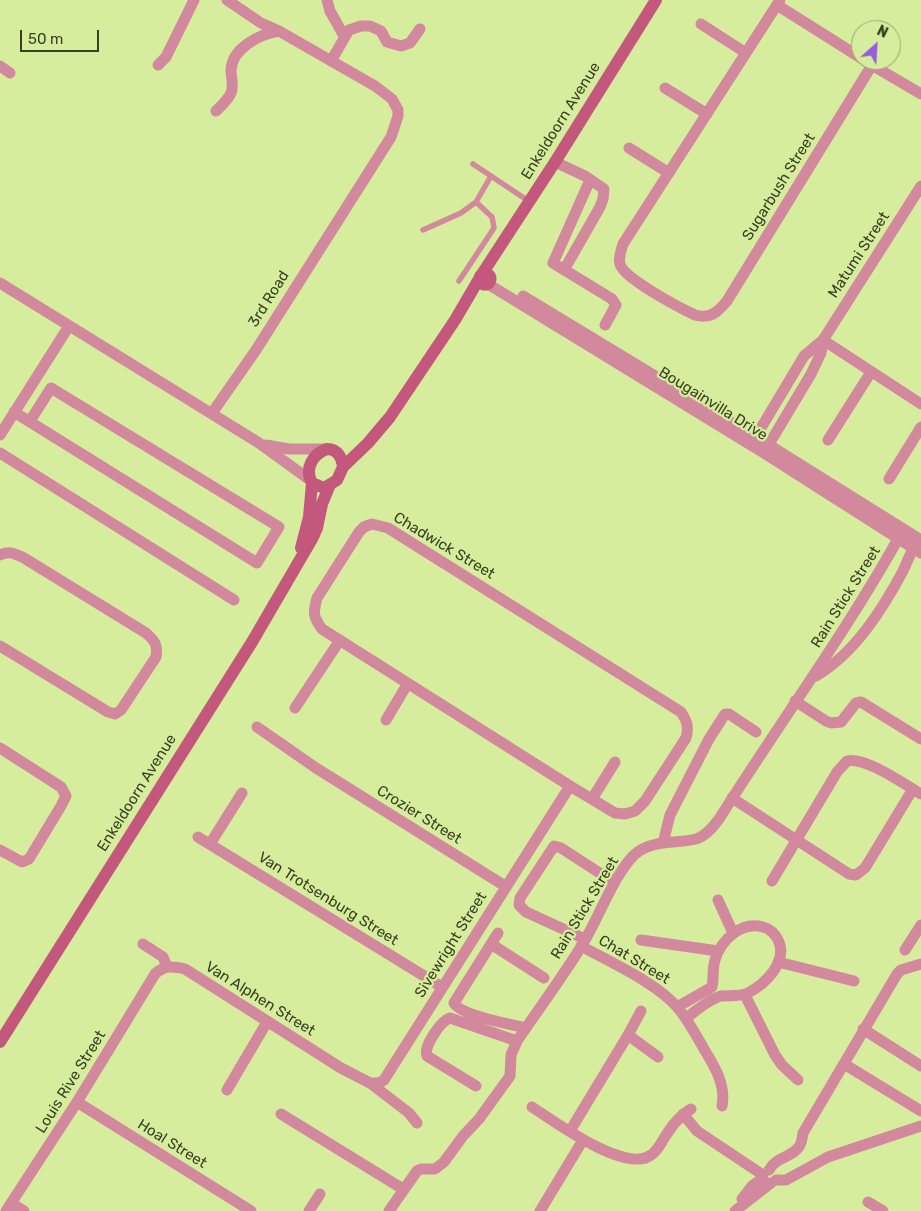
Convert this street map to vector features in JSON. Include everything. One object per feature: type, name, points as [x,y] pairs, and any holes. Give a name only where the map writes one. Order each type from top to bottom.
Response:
[{"type":"street","points":[[158,64],[166,57],[194,0]]},
{"type":"street","name":"3rd Road","points":[[212,413],[256,350],[395,129],[398,116],[398,110],[392,99],[375,86],[279,31],[261,24],[227,0]]},
{"type":"street","points":[[328,0],[330,11],[344,36]]},
{"type":"street","name":"Enkeldoorn Avenue","points":[[0,1042],[286,585],[317,528],[322,504],[329,487],[340,477],[343,467],[368,443],[390,417],[471,294],[485,279],[492,259],[530,202],[656,0]]},
{"type":"street","points":[[629,148],[669,173],[778,3],[851,51]]},
{"type":"street","points":[[701,24],[746,53]]},
{"type":"street","points":[[331,61],[349,30],[361,26],[370,26],[380,31],[387,42],[400,46],[410,43],[420,29]]},
{"type":"street","points":[[216,111],[231,95],[233,89],[232,63],[238,53],[258,37],[279,31]]},
{"type":"street","points":[[0,66],[10,73]]},
{"type":"street","name":"Sugarbush Street","points":[[669,173],[623,244],[620,253],[620,264],[624,272],[640,284],[687,311],[704,317],[717,312],[727,301],[861,70]]},
{"type":"street","points":[[882,70],[920,92]]},
{"type":"street","points":[[665,88],[707,114]]},
{"type":"street","points":[[555,162],[604,189],[603,199],[564,270]]},
{"type":"street","points":[[590,180],[553,263],[612,299],[616,305],[615,309],[604,325]]},
{"type":"street","name":"Matumi Street","points":[[753,441],[804,356],[822,340],[921,186]]},
{"type":"street","name":"Bougainvilla Drive","points":[[485,279],[753,441],[918,545]]},
{"type":"street","points":[[0,283],[259,443],[319,487],[329,487]]},
{"type":"street","points":[[0,435],[69,326]]},
{"type":"street","points":[[822,340],[921,404]]},
{"type":"street","name":"Matumi Street","points":[[766,449],[811,374],[821,353],[822,340]]},
{"type":"street","points":[[828,440],[871,372]]},
{"type":"street","points":[[14,412],[257,563],[279,527],[51,388],[30,421]]},
{"type":"street","points":[[889,479],[921,427]]},
{"type":"street","points":[[259,443],[289,450],[331,450],[368,443]]},
{"type":"street","points":[[331,450],[341,458],[343,467]]},
{"type":"street","name":"Enkeldoorn Avenue","points":[[298,560],[309,517],[311,482],[308,472],[313,458],[317,454],[331,450]]},
{"type":"street","points":[[0,453],[234,600]]},
{"type":"street","name":"Chadwick Street","points":[[372,524],[388,528],[681,712],[688,728],[686,738],[645,801],[634,811],[625,814],[615,813],[408,683],[322,629],[315,620],[314,609],[317,598],[359,532],[364,527],[372,524]]},
{"type":"street","name":"Rain Stick Street","points":[[403,1189],[417,1171],[435,1169],[444,1162],[463,1136],[479,1119],[510,1076],[511,1055],[517,1042],[583,942],[618,878],[634,855],[639,851],[663,843],[697,838],[703,835],[719,819],[795,701],[812,678],[889,557],[901,534]]},
{"type":"street","name":"Rain Stick Street","points":[[812,678],[824,671],[849,650],[874,619],[918,545]]},
{"type":"street","points":[[0,555],[5,552],[12,552],[24,558],[146,634],[155,641],[158,649],[156,658],[122,710],[115,714],[108,712],[0,646]]},
{"type":"street","points":[[295,708],[340,640]]},
{"type":"street","points":[[386,720],[408,683]]},
{"type":"street","points":[[795,701],[831,723],[841,722],[856,703],[862,702],[921,739]]},
{"type":"street","points":[[663,843],[670,815],[706,745],[725,714],[729,714],[756,732]]},
{"type":"street","name":"Crozier Street","points":[[257,728],[316,768],[505,886]]},
{"type":"street","points":[[0,748],[61,786],[66,796],[29,859],[22,862],[0,850]]},
{"type":"street","points":[[732,798],[797,841],[849,874],[856,875],[865,868],[917,792],[868,764],[853,760],[848,761],[837,772],[797,841],[772,881]]},
{"type":"street","points":[[592,799],[615,762]]},
{"type":"street","name":"Sivewright Street","points":[[370,1083],[379,1083],[389,1074],[505,886],[570,786]]},
{"type":"street","points":[[210,844],[242,793]]},
{"type":"street","name":"Van Trotsenburg Street","points":[[198,837],[442,987]]},
{"type":"street","name":"Chat Street","points":[[609,879],[561,848],[554,846],[520,898],[519,905],[526,912],[583,942],[643,980],[677,1007],[686,1018],[709,1056],[721,1082],[724,1092],[722,1106]]},
{"type":"street","points":[[718,900],[733,933]]},
{"type":"street","points":[[905,950],[921,925]]},
{"type":"street","points":[[677,1007],[712,986],[713,968],[718,951],[733,933],[746,927],[758,926],[766,928],[777,937],[781,957],[775,969],[764,981],[745,995],[719,997],[686,1018]]},
{"type":"street","points":[[498,933],[454,1004],[466,1012],[526,1028]]},
{"type":"street","points":[[641,940],[718,951]]},
{"type":"street","points":[[144,944],[163,957],[164,968]]},
{"type":"street","points":[[491,944],[544,978]]},
{"type":"street","points":[[778,962],[854,981]]},
{"type":"street","points":[[734,1211],[752,1186],[769,1177],[777,1160],[798,1149],[804,1133],[897,974],[901,970],[921,964]]},
{"type":"street","name":"Van Alphen Street","points":[[164,968],[174,966],[185,969],[341,1068],[370,1083]]},
{"type":"street","name":"Louis Rive Street","points":[[9,1207],[155,974],[164,968]]},
{"type":"street","points":[[745,995],[775,1054],[782,1065],[798,1080]]},
{"type":"street","points":[[691,999],[698,1010]]},
{"type":"street","points":[[570,1131],[641,1011]]},
{"type":"street","points":[[476,1086],[427,1056],[426,1048],[441,1025],[450,1018],[472,1024],[517,1042]]},
{"type":"street","points":[[226,1090],[267,1022]]},
{"type":"street","points":[[863,1030],[921,1066]]},
{"type":"street","points":[[628,1035],[658,1057]]},
{"type":"street","points":[[844,1064],[921,1111]]},
{"type":"street","points":[[370,1083],[409,1113],[417,1123]]},
{"type":"street","name":"Hoal Street","points":[[76,1102],[251,1211]]},
{"type":"street","points":[[532,1107],[583,1140],[628,1159],[646,1158],[656,1150],[677,1119],[687,1112],[697,1131],[769,1177],[786,1180],[828,1157],[921,1126]]},
{"type":"street","points":[[281,1114],[403,1189],[389,1211]]},
{"type":"street","points":[[540,1211],[583,1140]]},
{"type":"street","points":[[309,1211],[320,1194]]},
{"type":"street","points":[[868,1202],[883,1211]]},
{"type":"street","points":[[9,1207],[24,1211]]},
{"type":"lane","points":[[473,164],[530,202]]},
{"type":"lane","points":[[423,230],[461,213],[476,202],[491,176]]},
{"type":"lane","points":[[459,281],[494,228],[492,217],[476,202]]}]
